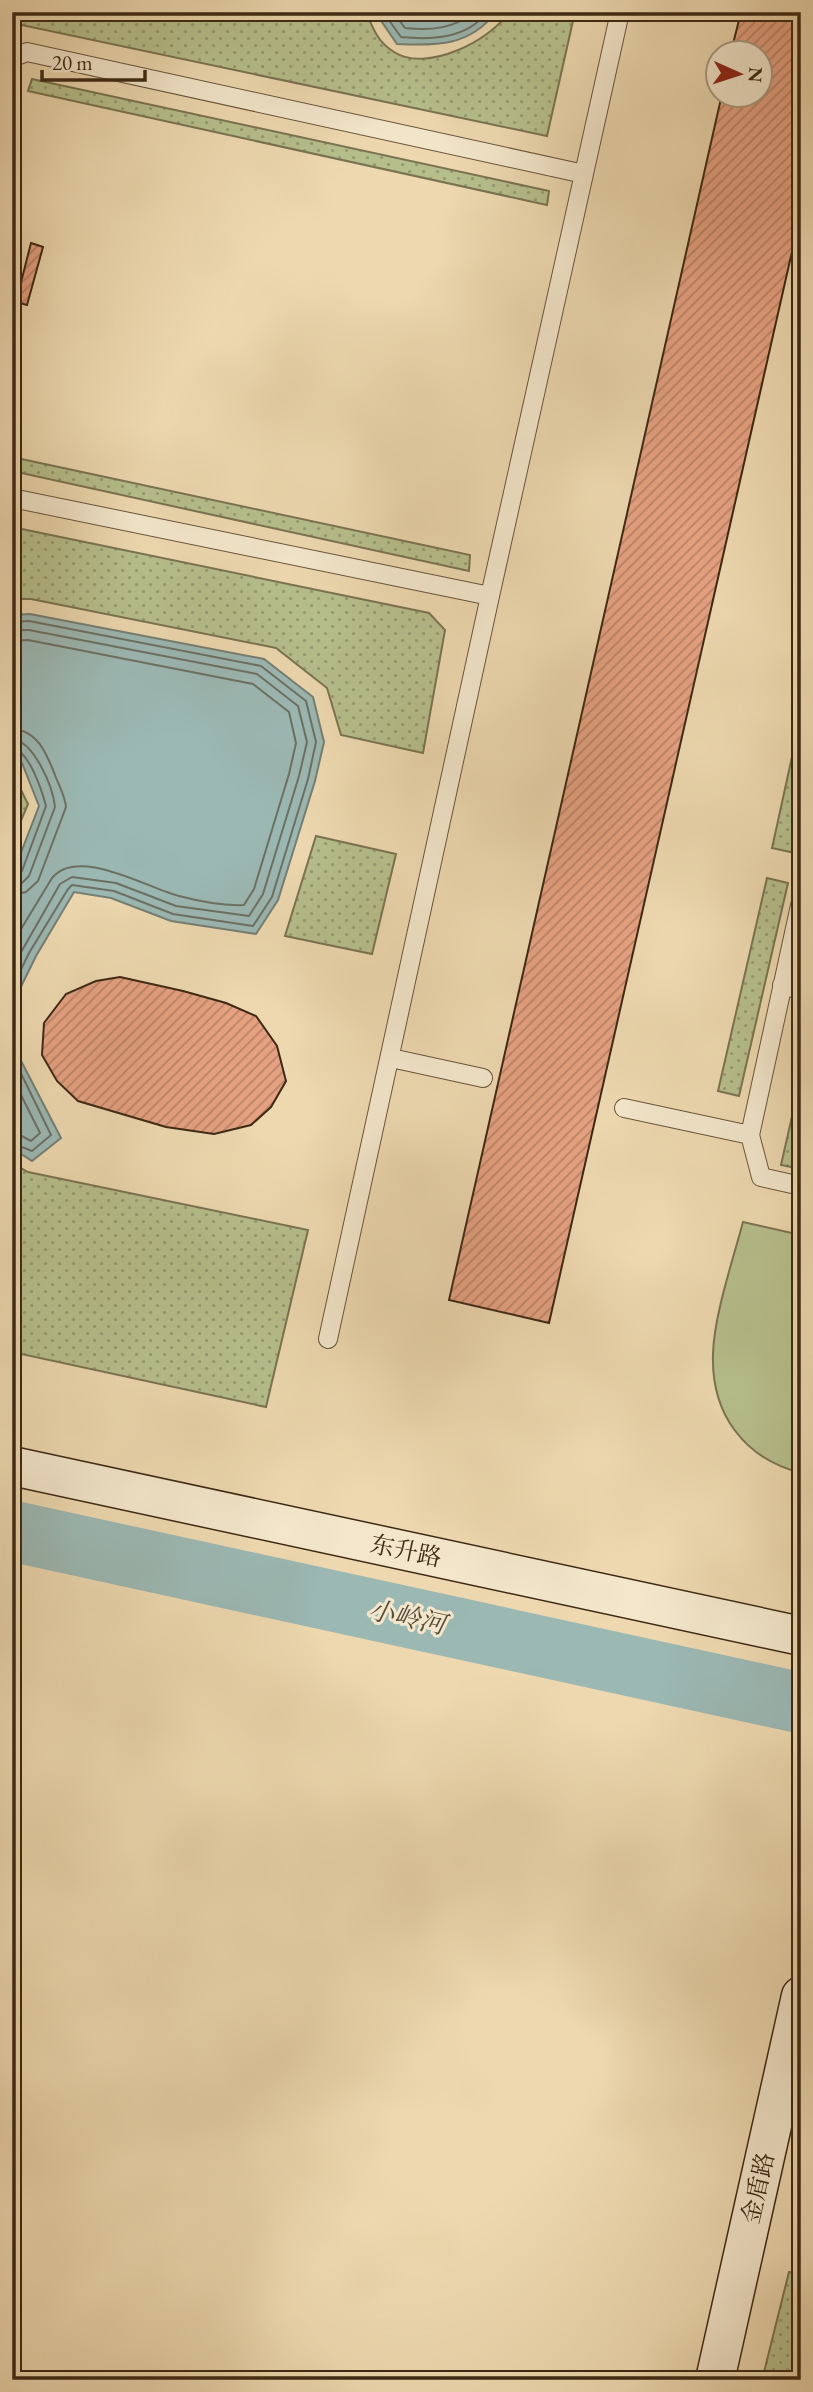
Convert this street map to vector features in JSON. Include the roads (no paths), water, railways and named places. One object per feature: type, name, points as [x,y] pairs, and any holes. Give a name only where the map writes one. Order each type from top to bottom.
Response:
[{"type":"street","name":"东升路","points":[[12,1466],[801,1636]]},
{"type":"street","name":"金盾路","points":[[715,2380],[801,1996]]},
{"type":"lane","points":[[328,1339],[620,12]]},
{"type":"lane","points":[[12,58],[27,52],[584,174]]},
{"type":"lane","points":[[12,498],[490,596]]},
{"type":"lane","points":[[801,901],[750,1135],[761,1177],[801,1186]]},
{"type":"lane","points":[[782,985],[801,990]]},
{"type":"lane","points":[[391,1058],[483,1078]]},
{"type":"lane","points":[[624,1108],[750,1135]]},
{"type":"water","points":[[375,12],[496,12],[475,32],[464,38],[426,45],[397,44]]},
{"type":"water","points":[[30,614],[264,659],[313,697],[324,742],[315,781],[278,900],[256,934],[171,921],[111,898],[74,892],[36,956],[14,1001],[19,1057],[61,1138],[32,1161],[12,1148],[12,876],[39,806],[22,763],[12,752],[12,615]]},
{"type":"waterway","name":"小岭河","points":[[12,1531],[801,1703]]}]
